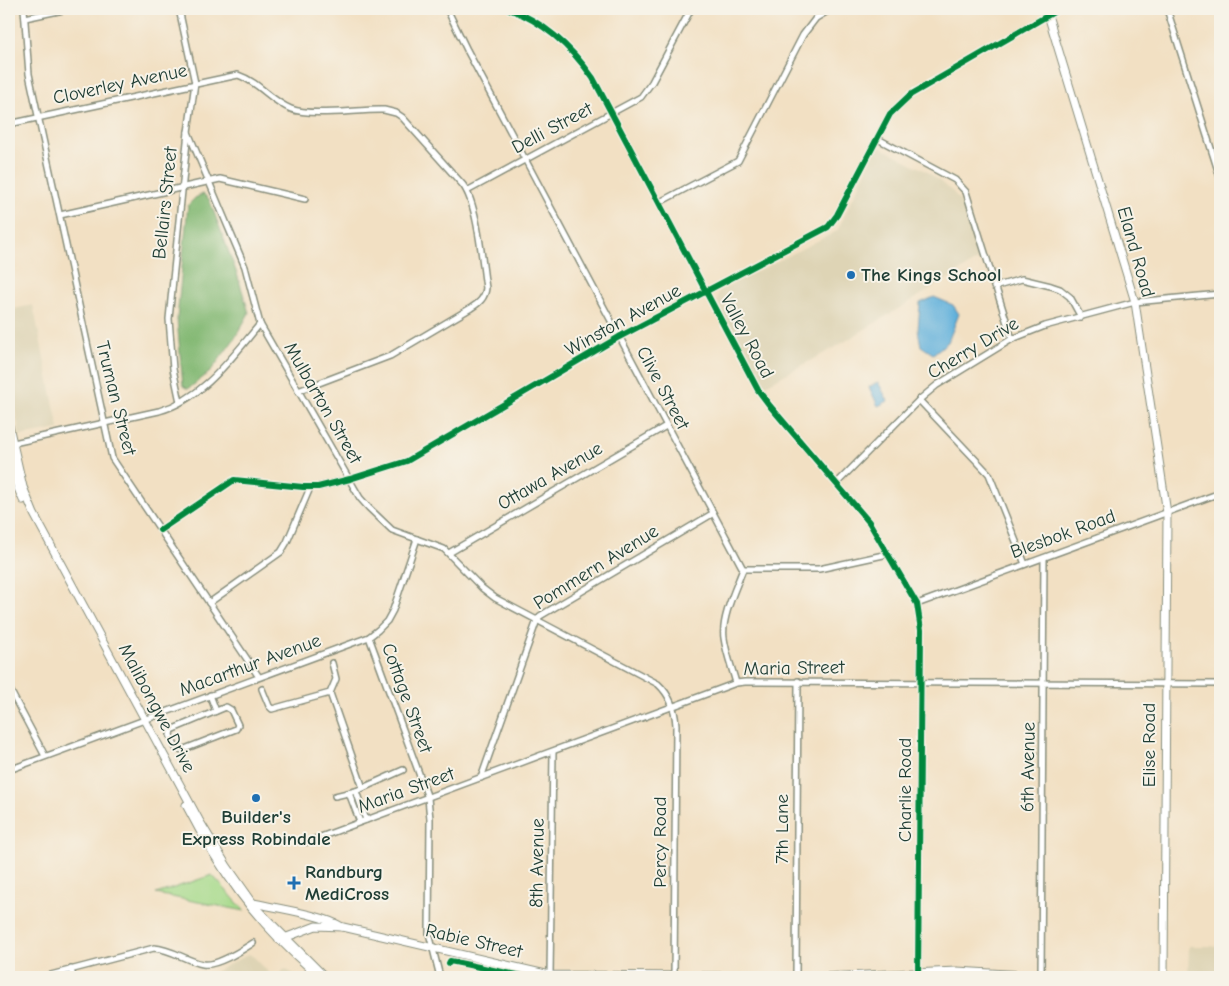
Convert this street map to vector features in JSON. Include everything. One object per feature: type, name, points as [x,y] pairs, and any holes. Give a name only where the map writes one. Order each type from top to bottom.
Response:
[{"type":"street","name":"Truman Street","points":[[24,9],[30,74],[112,458],[259,677]]},
{"type":"street","points":[[25,18],[68,9]]},
{"type":"street","name":"Bellairs Street","points":[[179,9],[195,84],[188,132],[169,319],[173,369],[180,402]]},
{"type":"street","name":"Clive Street","points":[[447,9],[742,569]]},
{"type":"street","name":"Valley Road","points":[[509,9],[534,21],[564,44],[586,68],[613,113],[762,397],[869,522],[917,604]]},
{"type":"street","name":"Delli Street","points":[[467,191],[637,100],[648,89],[691,9]]},
{"type":"street","points":[[660,202],[738,161],[803,35],[816,18],[831,9]]},
{"type":"street","name":"Eland Road","points":[[1043,9],[1048,15],[1135,302],[1166,512]]},
{"type":"street","name":"Winston Avenue","points":[[160,530],[234,480],[310,488],[350,479],[400,464],[416,457],[619,337],[831,224],[890,114],[910,95],[1059,9]]},
{"type":"street","points":[[1168,9],[1220,177]]},
{"type":"street","name":"Cloverley Avenue","points":[[9,124],[238,76],[256,84],[284,105],[299,111],[384,110],[396,113],[410,125],[467,191]]},
{"type":"street","name":"Mulbarton Street","points":[[188,132],[245,267],[260,324],[365,504],[392,530],[438,546],[450,553],[487,593],[654,681],[663,689],[674,707]]},
{"type":"street","points":[[878,139],[955,180],[962,187],[970,205],[994,287],[1012,339]]},
{"type":"street","points":[[60,215],[223,179],[305,199]]},
{"type":"street","points":[[298,390],[390,356],[482,300],[486,292],[485,282],[475,216],[467,191]]},
{"type":"street","points":[[994,287],[1022,279],[1060,289],[1070,297],[1081,317]]},
{"type":"street","name":"Cherry Drive","points":[[836,484],[919,400],[942,381],[1012,339],[1034,329],[1135,302],[1220,294]]},
{"type":"street","points":[[10,444],[159,411],[180,402],[213,378],[260,324]]},
{"type":"street","points":[[919,400],[989,474],[1025,564]]},
{"type":"street","name":"Malibongwe Drive","points":[[9,426],[10,444],[34,514],[195,823],[219,864],[258,917],[325,977]]},
{"type":"street","name":"Ottawa Avenue","points":[[450,553],[666,426]]},
{"type":"street","name":"Malibongwe Drive","points":[[9,453],[17,486],[24,503],[219,854],[263,916],[282,939],[319,977]]},
{"type":"street","points":[[209,603],[281,552],[310,488]]},
{"type":"street","name":"Blesbok Road","points":[[917,604],[1220,493]]},
{"type":"street","name":"Elise Road","points":[[1164,977],[1166,512]]},
{"type":"street","name":"Pommern Avenue","points":[[480,778],[537,620],[547,611],[712,514]]},
{"type":"street","name":"Macarthur Avenue","points":[[9,770],[369,637],[387,621],[393,610],[417,539]]},
{"type":"street","points":[[736,683],[725,644],[724,630],[726,616],[742,569],[819,569],[888,554]]},
{"type":"street","name":"6th Avenue","points":[[1041,977],[1044,558]]},
{"type":"street","name":"Charlie Road","points":[[917,604],[921,630],[918,975]]},
{"type":"street","name":"Cottage Street","points":[[369,637],[428,798],[430,819],[429,933],[440,977]]},
{"type":"street","points":[[332,663],[336,679],[330,693],[363,788]]},
{"type":"street","name":"Maria Street","points":[[307,842],[736,683],[798,681],[1220,684]]},
{"type":"street","name":"7th Lane","points":[[796,977],[798,681]]},
{"type":"street","points":[[9,688],[46,756]]},
{"type":"street","points":[[262,689],[272,709],[330,693]]},
{"type":"street","points":[[210,695],[216,711]]},
{"type":"street","points":[[226,707],[230,709],[238,725],[237,728],[182,750],[176,748],[170,735],[171,730],[216,711],[226,707]]},
{"type":"street","name":"Percy Road","points":[[674,707],[676,725],[674,977]]},
{"type":"street","name":"8th Avenue","points":[[550,975],[553,752]]},
{"type":"street","points":[[335,796],[363,788],[403,770]]},
{"type":"street","points":[[356,790],[366,820]]},
{"type":"street","points":[[349,793],[360,822]]},
{"type":"street","points":[[253,903],[322,918],[343,927]]},
{"type":"street","name":"Rabie Street","points":[[282,939],[316,926],[343,927],[550,975],[846,977],[918,975],[958,971],[1056,977]]},
{"type":"street","points":[[43,977],[154,948],[166,950],[202,964],[210,964],[224,959],[254,943]]},
{"type":"street","points":[[71,969],[73,977]]},
{"type":"shaded area","name":"The Kings School","points":[[878,146],[928,172],[953,192],[962,204],[978,260],[839,345],[764,386],[717,301],[719,291],[837,231]]},
{"type":"shaded area","points":[[33,305],[59,429],[20,436],[9,380],[9,310]]},
{"type":"shaded area","points":[[1189,946],[1220,946],[1220,977],[1188,977]]},
{"type":"shaded area","points":[[249,954],[273,977],[205,977]]},
{"type":"shaded area","points":[[285,969],[299,977],[275,977]]},
{"type":"green space","points":[[203,194],[209,199],[237,274],[249,313],[235,338],[210,372],[188,389],[183,386],[177,319],[188,205],[195,198]]},
{"type":"green space","points":[[212,875],[245,911],[156,894]]},
{"type":"water","points":[[934,297],[953,305],[959,314],[948,342],[933,354],[921,346],[918,330],[920,303]]},
{"type":"water","points":[[878,382],[888,401],[878,406],[869,387]]},
{"type":"cycle path","points":[[509,9],[534,21],[556,37],[576,56],[593,78],[758,390],[869,522],[917,604],[921,630],[918,977]]},
{"type":"cycle path","points":[[160,530],[234,480],[318,487],[407,461],[619,337],[828,227],[837,215],[890,114],[910,95],[1059,9]]},
{"type":"cycle path","points":[[449,963],[450,961],[527,977]]},
{"type":"place","name":"The Kings School","points":[[851,275]]},
{"type":"place","name":"Builder's Express Robindale","points":[[256,798]]},
{"type":"place","name":"Randburg MediCross","points":[[294,883]]}]
